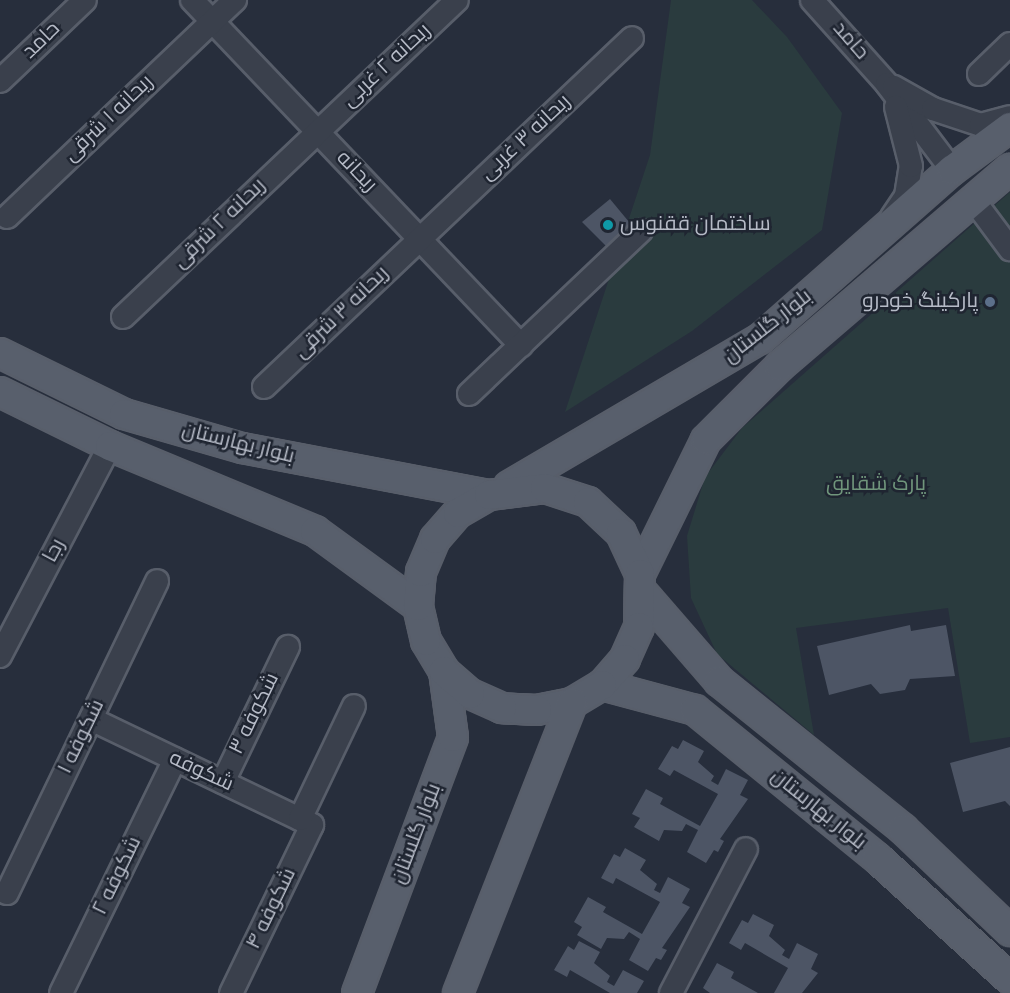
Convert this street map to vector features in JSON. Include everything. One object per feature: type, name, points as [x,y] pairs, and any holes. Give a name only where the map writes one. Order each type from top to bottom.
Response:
[{"type":"main road","name":"بلوار گلستان","points":[[357,993],[453,737],[444,671],[426,641],[418,606],[421,572],[435,539],[458,513],[760,339],[952,170],[1010,127]]},
{"type":"main road","name":"بلوار گلستان","points":[[641,583],[706,440],[780,366],[972,198],[1010,169]]},
{"type":"main road","points":[[952,170],[972,198]]},
{"type":"main road","name":"بلوار بهارستان","points":[[0,353],[124,414],[242,447],[495,493]]},
{"type":"main road","name":"بلوار بهارستان","points":[[0,392],[110,446],[315,531],[418,606]]},
{"type":"main road","points":[[444,671],[470,694],[502,708],[537,711],[572,703],[602,685],[625,659],[639,627],[641,583],[621,532],[588,502],[545,488],[495,493]]},
{"type":"main road","name":"بلوار بهارستان","points":[[641,583],[719,681],[903,830],[1010,931]]},
{"type":"main road","name":"بلوار بهارستان","points":[[602,685],[695,710],[877,858],[1010,979]]},
{"type":"main road","points":[[458,993],[572,703]]},
{"type":"street","name":"حامد","points":[[0,81],[85,0]]},
{"type":"street","name":"ریحانه","points":[[192,0],[521,345]]},
{"type":"street","name":"ریحانه ۱ شرقی","points":[[7,217],[235,0]]},
{"type":"street","name":"ریحانه ۲ غربی","points":[[318,132],[457,0]]},
{"type":"street","name":"حامد","points":[[823,4],[952,170]]},
{"type":"street","name":"ریحانه ۳ غربی","points":[[420,238],[632,38]]},
{"type":"street","points":[[979,74],[1010,44]]},
{"type":"street","points":[[887,84],[933,109],[981,125],[1010,117]]},
{"type":"street","points":[[880,234],[906,196],[911,166],[907,134],[887,84]]},
{"type":"street","name":"ریحانه ۲ شرقی","points":[[123,317],[318,132]]},
{"type":"street","points":[[972,198],[1010,249]]},
{"type":"street","points":[[469,394],[641,231]]},
{"type":"street","name":"ریحانه ۳ شرقی","points":[[264,387],[420,238]]},
{"type":"street","name":"رجا","points":[[3,645],[110,446]]},
{"type":"street","name":"شکوفه ۱","points":[[6,893],[157,581]]},
{"type":"street","name":"شکوفه ۳","points":[[223,782],[288,647]]},
{"type":"street","name":"شکوفه ۴","points":[[231,993],[354,706]]},
{"type":"street","name":"شکوفه","points":[[90,719],[306,822]]},
{"type":"street","name":"شکوفه ۲","points":[[61,993],[174,759]]},
{"type":"street","points":[[671,993],[746,849]]},
{"type":"green space","points":[[671,0],[752,0],[787,37],[842,113],[822,230],[692,331],[565,412],[650,155]]},
{"type":"green space","name":"پارک شقایق","points":[[1010,192],[1010,737],[970,743],[948,608],[796,628],[814,735],[717,654],[691,598],[687,536],[705,477],[742,428]]},
{"type":"building","name":"ساختمان ققنوس","points":[[610,199],[634,228],[608,248],[582,222]]},
{"type":"building","points":[[910,625],[911,631],[946,625],[955,676],[910,679],[905,690],[880,694],[871,684],[829,695],[817,646]]},
{"type":"building","points":[[683,740],[704,751],[698,762],[714,776],[711,781],[718,785],[726,769],[748,780],[740,795],[748,799],[720,839],[724,841],[718,852],[714,850],[706,863],[687,852],[698,830],[686,824],[682,831],[664,830],[659,841],[634,827],[640,818],[632,814],[646,789],[663,798],[660,804],[700,826],[718,794],[674,770],[670,776],[658,769],[672,746],[678,749]]},
{"type":"building","points":[[1010,747],[1010,806],[1005,801],[963,812],[950,763]]},
{"type":"building","points":[[625,848],[646,860],[640,870],[657,884],[654,890],[660,893],[668,877],[690,889],[682,903],[690,907],[662,948],[667,950],[661,960],[656,958],[648,971],[629,960],[640,939],[629,932],[624,939],[607,938],[601,949],[577,935],[582,927],[574,922],[588,897],[606,907],[603,912],[642,934],[660,902],[616,878],[613,884],[601,878],[614,854],[620,857]]},
{"type":"building","points":[[753,914],[774,925],[769,936],[785,950],[782,955],[789,959],[797,943],[818,954],[811,969],[818,973],[802,993],[774,993],[788,968],[745,943],[741,950],[729,943],[742,920],[748,923]]},
{"type":"building","points":[[579,941],[600,952],[594,963],[610,976],[607,982],[614,986],[623,970],[644,981],[637,993],[610,993],[570,970],[567,977],[554,970],[568,946],[574,950]]},
{"type":"building","points":[[717,963],[734,972],[731,978],[758,993],[710,993],[703,988]]},
{"type":"place","name":"ساختمان ققنوس","points":[[608,225]]},
{"type":"place","name":"پارکینگ خودرو","points":[[990,302]]}]
